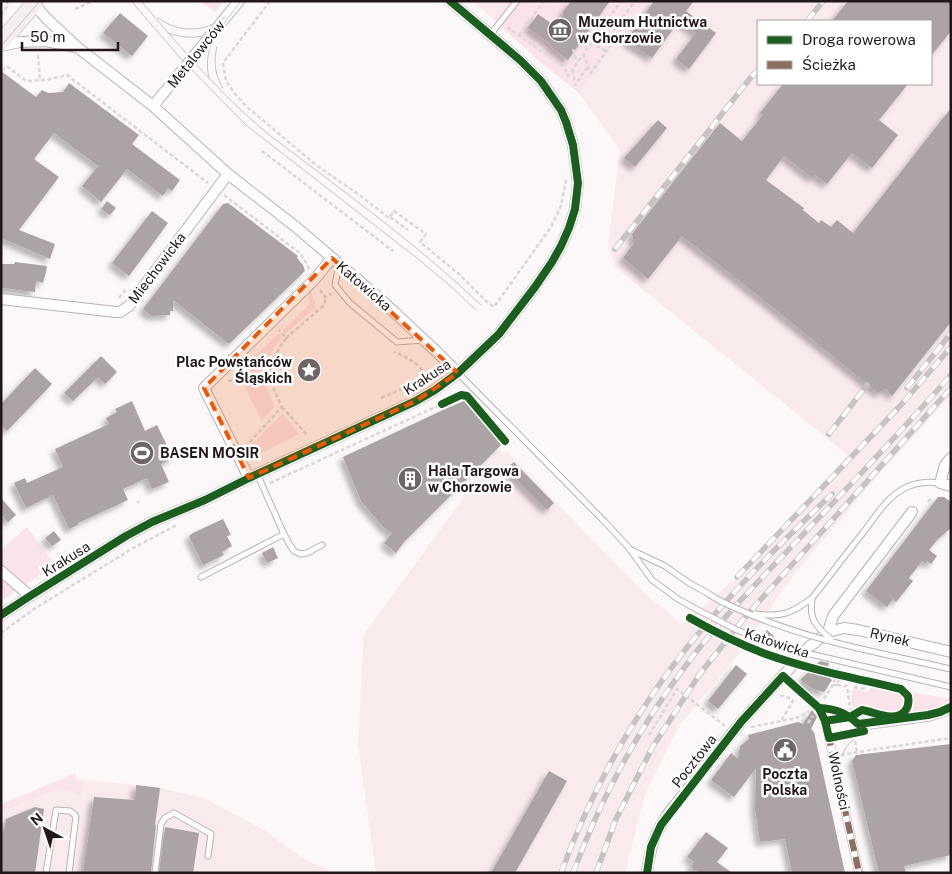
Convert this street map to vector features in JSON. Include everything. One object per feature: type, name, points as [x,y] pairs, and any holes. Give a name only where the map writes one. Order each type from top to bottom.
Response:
[{"type":"main road","points":[[1,42],[33,3]]},
{"type":"street","name":"Metalowców","points":[[153,106],[239,1]]},
{"type":"street","name":"Krakusa","points":[[1,615],[140,528],[416,401],[458,374],[504,328],[552,262],[571,222],[575,209],[578,183],[573,145],[561,110],[531,70],[450,1]]},
{"type":"street","name":"Katowicka","points":[[33,3],[77,47],[153,106],[228,174],[296,227],[377,296],[458,374]]},
{"type":"street","name":"Katowicka","points":[[1,46],[20,42],[46,41],[77,47]]},
{"type":"street","name":"Miechowicka","points":[[1,299],[120,312],[128,306],[228,174]]},
{"type":"street","points":[[253,476],[204,388],[271,321],[336,261]]},
{"type":"street","points":[[946,485],[945,465],[951,458]]},
{"type":"street","points":[[831,636],[833,616],[912,512]]},
{"type":"street","points":[[1,571],[30,596]]},
{"type":"street","name":"Rynek","points":[[831,636],[844,628],[951,652]]},
{"type":"street","name":"Pocztowa","points":[[647,873],[651,847],[660,825],[742,722],[809,647],[831,636]]},
{"type":"street","name":"Wolności","points":[[783,676],[818,708],[826,721],[859,873]]},
{"type":"street","points":[[829,738],[864,731]]},
{"type":"lane","points":[[490,35],[517,1]]},
{"type":"lane","points":[[336,261],[335,286],[350,302],[397,342],[424,340]]},
{"type":"lane","name":"Katowicka","points":[[458,374],[605,522],[629,548],[652,580],[678,599],[737,630],[789,649],[951,687]]},
{"type":"lane","points":[[253,476],[263,487],[284,534],[294,551],[301,554],[307,553],[322,545]]},
{"type":"lane","points":[[747,613],[769,616],[784,614],[798,609],[812,598],[881,509],[896,494],[907,487],[927,482],[946,485]]},
{"type":"lane","points":[[201,577],[284,534]]},
{"type":"lane","name":"Katowicka","points":[[629,548],[665,566],[708,594],[770,623],[795,631],[831,636],[951,669]]},
{"type":"lane","points":[[812,598],[811,608],[818,629],[831,636]]},
{"type":"lane","points":[[46,873],[56,810],[70,811],[76,816],[69,873]]},
{"type":"lane","points":[[155,873],[161,824],[165,818],[174,813],[211,834],[208,856]]},
{"type":"path","points":[[1,15],[8,5],[6,1]]},
{"type":"path","points":[[75,10],[93,1]]},
{"type":"path","points":[[270,1],[223,63],[226,82],[246,106],[316,165],[408,230]]},
{"type":"path","points":[[519,35],[544,1]]},
{"type":"path","points":[[509,28],[564,67],[568,76],[621,1]]},
{"type":"path","points":[[615,29],[635,1]]},
{"type":"path","points":[[583,54],[591,73],[621,30],[602,27]]},
{"type":"path","points":[[591,42],[606,51]]},
{"type":"path","points":[[573,49],[578,62]]},
{"type":"path","points":[[38,55],[40,81]]},
{"type":"path","points":[[1,70],[8,66],[26,80],[40,81],[67,76],[301,254],[308,266]]},
{"type":"path","points":[[572,68],[575,85],[588,66]]},
{"type":"path","points":[[262,151],[393,250]]},
{"type":"path","points":[[390,216],[394,211],[426,234],[420,242],[494,307],[543,240],[551,226],[561,206],[566,176]]},
{"type":"path","points":[[114,304],[126,289]]},
{"type":"path","points":[[308,436],[282,407],[268,377],[272,363],[286,338],[322,307],[326,302],[325,297]]},
{"type":"path","points":[[271,321],[286,338]]},
{"type":"path","points":[[381,398],[421,381],[427,376],[418,364],[394,352]]},
{"type":"path","points":[[204,388],[222,382],[268,377]]},
{"type":"path","points":[[263,487],[442,404]]},
{"type":"path","points":[[247,450],[246,446],[282,407]]},
{"type":"path","points":[[928,502],[931,498]]},
{"type":"path","points":[[1,633],[34,609],[135,547],[184,522]]},
{"type":"path","points":[[837,685],[840,675],[844,680]]},
{"type":"path","points":[[848,681],[866,688]]},
{"type":"path","points":[[749,728],[796,718],[818,708],[833,685],[847,686],[850,717],[858,752]]},
{"type":"path","points":[[649,735],[677,689],[726,727]]},
{"type":"path","points":[[778,694],[793,702],[781,721]]},
{"type":"path","points":[[833,757],[951,738]]},
{"type":"highlighted area","points":[[332,258],[458,373],[416,401],[249,478],[204,388]]},
{"type":"shaded area","points":[[200,1],[224,1],[215,12]]},
{"type":"shaded area","points":[[473,1],[508,1],[493,19]]},
{"type":"shaded area","points":[[508,1],[645,1],[579,93],[539,61],[493,19]]},
{"type":"shaded area","points":[[645,1],[951,1],[951,395],[873,481],[790,579],[738,655],[678,727],[645,794],[625,873],[376,873],[358,744],[364,634],[499,450],[504,455],[507,451],[653,601],[667,611],[681,625],[735,579],[848,455],[615,267],[608,245],[620,150],[579,93]]},
{"type":"shaded area","points":[[311,290],[316,307],[285,334],[282,331],[310,304],[308,292]]},
{"type":"shaded area","points":[[279,333],[282,338],[272,352],[266,370],[235,375]]},
{"type":"shaded area","points":[[264,382],[275,406],[262,421],[244,386]]},
{"type":"shaded area","points":[[283,413],[299,434],[256,456],[251,445]]},
{"type":"shaded area","points":[[27,527],[55,565],[1,601],[1,550]]},
{"type":"shaded area","points":[[870,685],[951,699],[943,706],[923,714],[901,718],[863,720],[857,715],[859,714],[858,709],[853,710],[851,701],[853,689],[869,692]]},
{"type":"shaded area","points":[[75,773],[77,779],[160,788],[204,798],[262,829],[306,860],[333,873],[1,873],[1,804]]},
{"type":"shaded area","points":[[74,775],[76,780],[83,782],[81,795],[69,790],[56,790],[1,811],[1,805]]},
{"type":"building","name":"Muzeum Hutnictwa w Chorzowie","points":[[571,1],[610,1],[568,60],[528,28],[538,14],[565,33],[563,12]]},
{"type":"building","points":[[654,1],[694,1],[686,11],[716,33],[689,69],[676,59],[696,33],[679,21],[652,58],[626,41]]},
{"type":"building","points":[[848,1],[951,1],[951,31],[932,55],[932,20],[833,20]]},
{"type":"building","points":[[120,13],[148,36],[132,56],[103,33]]},
{"type":"building","points":[[1,71],[36,97],[42,90],[48,93],[63,92],[69,83],[139,135],[132,144],[180,180],[172,191],[168,188],[163,196],[127,169],[101,202],[82,186],[98,166],[54,133],[34,159],[59,177],[19,230],[55,244],[50,259],[1,238]]},
{"type":"building","points":[[782,85],[907,85],[879,120],[898,135],[872,168],[852,153],[827,184],[815,175],[812,178],[784,156],[766,180],[804,208],[803,210],[819,223],[821,220],[831,227],[837,220],[853,233],[951,108],[951,322],[892,396],[886,389],[878,393],[682,236],[648,279],[623,258],[634,243],[632,234],[720,123],[742,141],[763,115],[760,113]]},
{"type":"building","points":[[658,120],[667,128],[635,167],[624,158]]},
{"type":"building","points":[[107,201],[116,208],[110,215],[101,209]]},
{"type":"building","points":[[228,203],[298,256],[297,258],[305,271],[229,344],[173,300],[173,311],[170,311],[170,315],[151,316],[143,309],[223,204]]},
{"type":"building","points":[[152,211],[168,223],[129,276],[112,263]]},
{"type":"building","points":[[15,262],[47,266],[43,283],[36,281],[35,292],[1,288],[1,264],[14,264]]},
{"type":"building","points":[[101,356],[117,372],[105,384],[98,377],[73,401],[64,393]]},
{"type":"building","points":[[35,368],[52,384],[7,431],[1,425],[1,404]]},
{"type":"building","name":"Hala Targowa w Chorzowie","points":[[466,400],[484,416],[502,444],[404,542],[396,553],[384,543],[392,533],[384,528],[361,501],[343,457]]},
{"type":"building","points":[[132,401],[145,431],[157,425],[173,458],[161,464],[169,482],[152,489],[147,478],[123,489],[128,500],[69,529],[53,495],[26,508],[14,483],[25,478],[27,483],[63,467],[55,449],[109,424],[106,418],[117,412],[115,409]]},
{"type":"building","points":[[514,462],[554,503],[547,510],[506,469]]},
{"type":"building","points":[[938,497],[944,497],[951,502],[951,528],[929,550],[937,556],[931,564],[927,561],[925,564],[922,561],[909,578],[913,581],[896,602],[893,599],[887,607],[866,591]]},
{"type":"building","points":[[1,498],[16,515],[8,522],[1,514]]},
{"type":"building","points":[[223,519],[231,535],[227,536],[232,546],[222,552],[224,555],[203,565],[189,536]]},
{"type":"building","points":[[54,531],[61,540],[52,546],[45,538]]},
{"type":"building","points":[[273,547],[278,558],[267,563],[262,553]]},
{"type":"building","points":[[767,630],[775,637],[773,639],[763,635]]},
{"type":"building","points":[[820,661],[829,663],[826,674],[832,680],[824,692],[813,689],[800,680]]},
{"type":"building","points":[[736,665],[747,674],[718,709],[708,701]]},
{"type":"building","points":[[812,710],[817,717],[811,729],[814,732],[845,873],[792,873],[785,839],[760,842],[755,809],[756,768],[734,797],[711,780],[731,753],[738,759],[740,746],[749,739],[748,735],[798,722],[803,724]]},
{"type":"building","points":[[951,744],[951,855],[904,866],[906,873],[879,873],[852,761],[856,755]]},
{"type":"building","points":[[549,771],[567,781],[515,873],[491,873]]},
{"type":"building","points":[[136,785],[160,788],[151,873],[83,873],[94,797],[135,800]]},
{"type":"building","points":[[35,807],[44,809],[35,873],[1,873],[1,832],[4,832],[6,819]]},
{"type":"building","points":[[165,827],[199,833],[193,873],[159,873]]},
{"type":"building","points":[[706,832],[728,848],[717,862],[732,873],[699,873],[691,867],[694,862],[687,857]]},
{"type":"tram line","points":[[1,46],[40,1]]},
{"type":"tram line","points":[[131,1],[182,60],[246,125],[418,259],[476,310]]},
{"type":"tram line","points":[[141,1],[202,70],[251,119],[430,259],[481,305]]},
{"type":"tram line","points":[[209,78],[207,66],[211,45],[221,27],[241,1]]},
{"type":"tram line","points":[[158,18],[175,26],[192,29],[209,26],[225,17]]},
{"type":"tram line","points":[[168,33],[193,37],[219,30]]},
{"type":"tram line","points":[[217,47],[215,57],[216,68],[223,88]]},
{"type":"tram line","points":[[862,873],[840,777],[840,760],[846,747],[855,738],[871,729],[931,721],[951,714]]},
{"type":"railway","points":[[808,20],[823,1]]},
{"type":"railway","points":[[615,249],[757,71]]},
{"type":"railway","points":[[907,388],[951,333]]},
{"type":"railway","points":[[737,577],[900,406],[951,347]]},
{"type":"railway","points":[[573,873],[610,787],[640,733],[674,681],[706,639],[735,606],[951,375]]},
{"type":"railway","points":[[829,434],[867,385]]},
{"type":"railway","points":[[596,873],[616,819],[652,748],[699,675],[746,616],[951,388]]},
{"type":"railway","points":[[561,873],[588,809],[619,747],[676,661],[730,597],[832,494]]},
{"type":"marked path","points":[[828,734],[859,873]]},
{"type":"cycle path","points":[[1,615],[126,536],[152,522],[205,500],[416,401],[435,390],[458,373],[499,334],[535,287],[561,246],[575,209],[578,183],[573,145],[561,110],[541,81],[520,60],[450,1]]},
{"type":"cycle path","points":[[442,404],[461,395],[467,396],[505,441]]},
{"type":"cycle path","points":[[690,618],[725,637],[763,653],[814,669],[901,689],[908,696],[908,704],[905,711],[896,716],[885,716],[862,710],[850,717],[825,721]]},
{"type":"cycle path","points":[[647,873],[651,847],[661,825],[741,722],[783,676],[819,708],[825,721],[829,738],[864,731]]},
{"type":"cycle path","points":[[819,708],[840,712],[858,724],[928,715],[951,707]]},
{"type":"place","name":"Muzeum Hutnictwa w Chorzowie","points":[[560,30]]},
{"type":"place","name":"Plac Powstańców Śląskich","points":[[309,370]]},
{"type":"place","name":"BASEN MOSIR","points":[[142,453]]},
{"type":"place","name":"Hala Targowa w Chorzowie","points":[[410,479]]},
{"type":"place","name":"Poczta Polska","points":[[785,750]]}]
